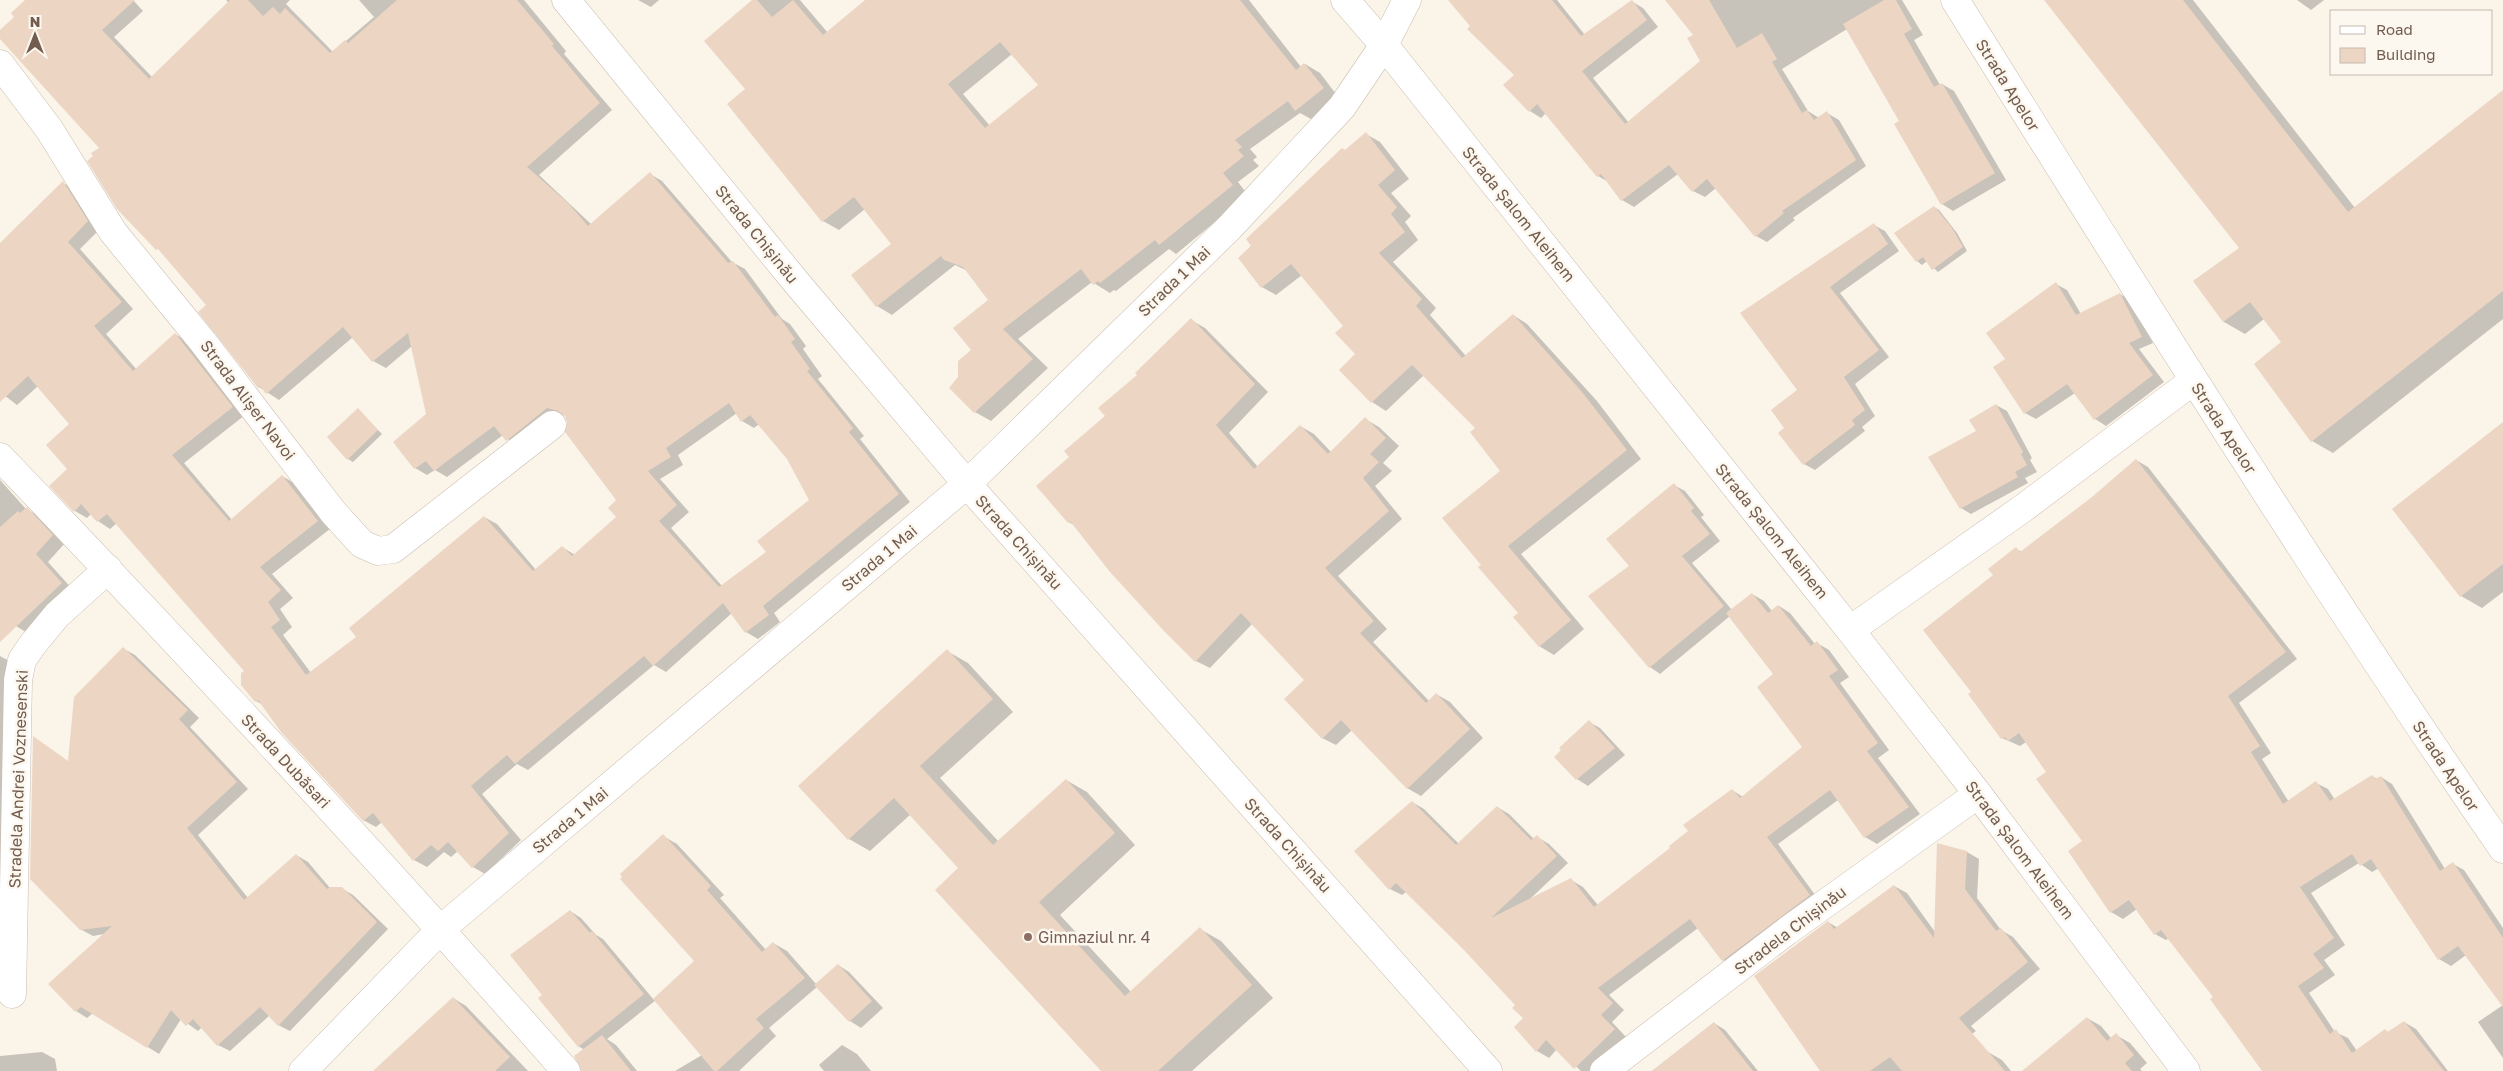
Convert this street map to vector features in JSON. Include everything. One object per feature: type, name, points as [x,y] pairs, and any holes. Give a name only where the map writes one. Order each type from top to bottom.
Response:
[{"type":"street","name":"Strada Chișinău","points":[[566,0],[796,282],[967,484],[1488,1071]]},
{"type":"street","name":"Strada Șalom Aleihem","points":[[1345,0],[1384,45],[1850,630],[1978,794],[2186,1071]]},
{"type":"street","name":"Strada 1 Mai","points":[[303,1071],[441,929],[967,484],[1230,227],[1342,107],[1384,45],[1407,0]]},
{"type":"street","name":"Strada Apelor","points":[[1955,0],[2193,381],[2431,744],[2503,849]]},
{"type":"street","name":"Strada Alișer Navoi","points":[[0,64],[49,129],[113,232],[203,342],[334,512],[362,544],[378,551],[393,549],[552,425]]},
{"type":"street","points":[[1850,630],[2022,509],[2193,381]]},
{"type":"street","name":"Strada Dubăsari","points":[[0,457],[108,569],[441,929],[566,1071]]},
{"type":"street","name":"Stradela Andrei Voznesenski","points":[[12,994],[18,680],[22,660],[57,615],[108,569]]},
{"type":"street","name":"Stradela Chișinău","points":[[1604,1071],[1787,931],[1978,794]]},
{"type":"building","points":[[25,0],[135,0],[102,30],[149,79],[230,0],[248,0],[263,16],[273,7],[280,14],[285,8],[330,53],[345,40],[348,43],[397,0],[517,0],[554,44],[552,46],[600,103],[527,167],[568,203],[588,226],[650,172],[728,263],[733,261],[775,317],[778,315],[795,339],[791,342],[810,369],[807,371],[853,428],[849,432],[899,494],[763,606],[769,615],[745,633],[723,603],[653,666],[644,656],[515,764],[507,755],[471,786],[509,833],[472,868],[448,842],[438,851],[431,845],[413,861],[373,813],[363,821],[281,732],[258,700],[255,702],[241,685],[241,673],[244,671],[107,514],[97,522],[81,504],[74,512],[49,486],[67,469],[46,445],[69,424],[28,376],[0,402],[0,243],[63,181],[88,221],[68,242],[122,302],[94,326],[133,371],[175,333],[233,407],[172,455],[229,521],[282,475],[318,521],[260,567],[281,590],[268,602],[280,620],[271,627],[306,675],[356,637],[349,628],[484,516],[533,571],[562,546],[572,556],[616,517],[608,508],[616,500],[565,432],[567,423],[565,416],[558,411],[547,408],[506,441],[494,426],[434,471],[426,461],[414,469],[393,442],[426,414],[408,333],[372,362],[343,327],[266,394],[260,386],[258,388],[198,312],[206,305],[158,249],[156,250],[117,209],[87,161],[93,156],[91,153],[99,148],[0,39],[0,30],[14,17],[11,13]],"holes":[[[729,403],[741,422],[750,415],[787,459],[809,500],[757,541],[766,552],[719,587],[659,521],[677,505],[648,471],[671,457],[666,448]]]},
{"type":"building","points":[[752,0],[757,0],[772,17],[793,0],[823,35],[865,0],[1240,0],[1296,70],[1304,63],[1324,88],[1295,111],[1288,101],[1235,140],[1242,147],[1238,150],[1244,156],[1223,173],[1233,185],[1159,245],[1155,240],[1100,283],[1098,281],[1093,285],[1081,269],[1003,329],[1033,359],[974,413],[949,388],[958,377],[958,361],[971,350],[953,328],[988,300],[963,267],[944,260],[941,256],[876,307],[851,275],[891,244],[854,197],[822,222],[727,104],[745,89],[704,41]],"holes":[[[1000,42],[1038,85],[985,128],[948,84]]]},
{"type":"building","points":[[1448,0],[1552,0],[1581,36],[1632,0],[1647,20],[1582,71],[1625,124],[1700,61],[1687,38],[1693,35],[1665,0],[1709,0],[1737,48],[1762,33],[1777,59],[1772,62],[1802,113],[1807,110],[1814,120],[1827,111],[1856,160],[1782,211],[1784,213],[1755,237],[1707,179],[1692,192],[1669,165],[1621,201],[1601,174],[1597,177],[1537,104],[1529,112],[1503,85],[1514,75],[1467,29],[1470,26]]},
{"type":"building","points":[[1884,0],[1896,0],[1912,29],[1904,34],[1934,87],[1942,83],[1995,173],[1941,205],[1894,124],[1899,121],[1843,24]]},
{"type":"building","points":[[2044,0],[2183,0],[2348,212],[2503,90],[2503,291],[2311,442],[2254,364],[2281,342],[2250,302],[2223,322],[2193,281],[2239,248]]},
{"type":"building","points":[[1366,132],[1395,170],[1378,185],[1397,207],[1391,214],[1405,232],[1379,253],[1422,299],[1416,306],[1462,358],[1513,314],[1582,392],[1627,450],[1508,546],[1571,620],[1539,647],[1513,617],[1518,613],[1478,567],[1481,565],[1442,518],[1500,471],[1470,432],[1475,428],[1412,365],[1371,403],[1339,370],[1355,354],[1335,333],[1343,326],[1291,264],[1261,288],[1238,258],[1251,246],[1246,239],[1342,148],[1345,150]]},
{"type":"building","points":[[1934,206],[1952,228],[1963,247],[1932,270],[1923,257],[1916,262],[1894,233]]},
{"type":"building","points":[[1874,223],[1888,244],[1830,287],[1879,350],[1844,377],[1865,410],[1852,420],[1855,425],[1803,465],[1778,433],[1784,428],[1771,410],[1797,390],[1740,313]]},
{"type":"building","points":[[2056,282],[2076,315],[2120,293],[2142,337],[2129,343],[2153,375],[2094,420],[2067,384],[2024,414],[1993,367],[2005,359],[1986,333]]},
{"type":"building","points":[[1191,318],[1255,384],[1216,425],[1254,469],[1300,425],[1328,454],[1365,417],[1386,438],[1370,454],[1379,462],[1363,478],[1389,511],[1325,568],[1374,621],[1360,633],[1426,703],[1436,693],[1470,729],[1407,789],[1341,720],[1322,739],[1284,699],[1304,680],[1241,613],[1195,662],[1110,572],[1070,521],[1068,523],[1036,486],[1069,457],[1064,451],[1105,416],[1098,408],[1137,375],[1135,373]]},
{"type":"building","points":[[1996,404],[2023,452],[2021,454],[2027,465],[2015,472],[2018,477],[1960,509],[1928,457],[1976,431],[1969,420]]},
{"type":"building","points":[[358,408],[378,430],[347,460],[327,437]]},
{"type":"building","points":[[2503,422],[2503,564],[2460,597],[2392,509]]},
{"type":"building","points":[[2136,459],[2286,652],[2228,696],[2260,746],[2251,752],[2283,804],[2316,781],[2330,801],[2372,775],[2375,779],[2381,776],[2440,871],[2453,862],[2503,938],[2503,1007],[2458,946],[2438,960],[2371,859],[2360,866],[2352,854],[2300,887],[2334,938],[2313,954],[2324,968],[2298,986],[2330,1034],[2336,1029],[2352,1053],[2385,1029],[2388,1032],[2404,1021],[2444,1071],[2262,1071],[2210,999],[2213,997],[2161,930],[2154,935],[2129,900],[2110,913],[2068,851],[2082,841],[2036,779],[2046,772],[2019,733],[2008,741],[2005,737],[2001,739],[1968,694],[1971,692],[1923,630],[1993,575],[1988,569],[2016,547],[2020,552],[2092,497]]},
{"type":"building","points":[[1674,483],[1694,508],[1691,511],[1710,534],[1682,556],[1724,606],[1649,668],[1588,596],[1629,566],[1606,539]]},
{"type":"building","points":[[27,507],[53,535],[36,554],[62,583],[0,642],[0,527],[18,511],[20,513]]},
{"type":"building","points":[[1752,593],[1768,613],[1778,605],[1811,646],[1817,641],[1838,670],[1829,676],[1878,743],[1867,751],[1909,807],[1864,838],[1830,790],[1767,837],[1810,895],[1722,961],[1690,919],[1598,988],[1613,1003],[1601,1015],[1615,1029],[1574,1069],[1546,1040],[1536,1052],[1514,1027],[1523,1018],[1512,1008],[1515,1005],[1463,949],[1396,883],[1389,890],[1354,851],[1412,801],[1456,845],[1497,806],[1531,840],[1537,835],[1557,856],[1491,918],[1571,878],[1594,907],[1670,848],[1669,846],[1688,831],[1683,825],[1732,789],[1740,798],[1802,747],[1757,687],[1773,674],[1726,613]]},
{"type":"building","points":[[123,647],[188,710],[179,719],[237,782],[187,828],[244,900],[296,854],[327,889],[330,887],[342,887],[377,922],[278,1026],[260,1007],[217,1046],[193,1019],[186,1026],[171,1010],[147,1048],[81,1007],[75,1012],[48,984],[112,926],[80,930],[30,879],[33,736],[68,761],[74,697]]},
{"type":"building","points":[[947,649],[993,699],[920,766],[993,845],[1066,779],[1115,833],[1039,902],[1125,996],[1200,927],[1252,985],[1158,1071],[1101,1071],[935,890],[958,868],[894,798],[848,840],[798,786]]},
{"type":"building","points":[[1589,720],[1615,748],[1576,780],[1554,757],[1561,750],[1559,748]]},
{"type":"building","points":[[663,834],[711,886],[707,890],[762,952],[773,942],[805,978],[756,1019],[764,1028],[717,1071],[714,1071],[653,999],[694,961],[620,879],[622,877],[620,874]]},
{"type":"building","points":[[1937,843],[1967,851],[1965,889],[1996,931],[2001,928],[2028,962],[1959,1018],[2005,1071],[1902,1071],[1890,1057],[1870,1071],[1820,1071],[1754,976],[1828,921],[1834,929],[1894,885],[1934,938]]},
{"type":"building","points":[[570,910],[590,933],[592,931],[644,994],[578,1047],[538,998],[542,995],[510,955]]},
{"type":"building","points":[[838,964],[872,1001],[849,1022],[814,985]]},
{"type":"building","points":[[453,997],[510,1057],[495,1071],[373,1071]]},
{"type":"building","points":[[2087,1017],[2107,1041],[2116,1033],[2134,1055],[2125,1063],[2132,1071],[2022,1071]]},
{"type":"building","points":[[1714,1022],[1753,1071],[1652,1071]]},
{"type":"building","points":[[602,1035],[631,1071],[581,1071],[574,1056]]},
{"type":"place","name":"Gimnaziul nr. 4","points":[[1028,937]]}]
